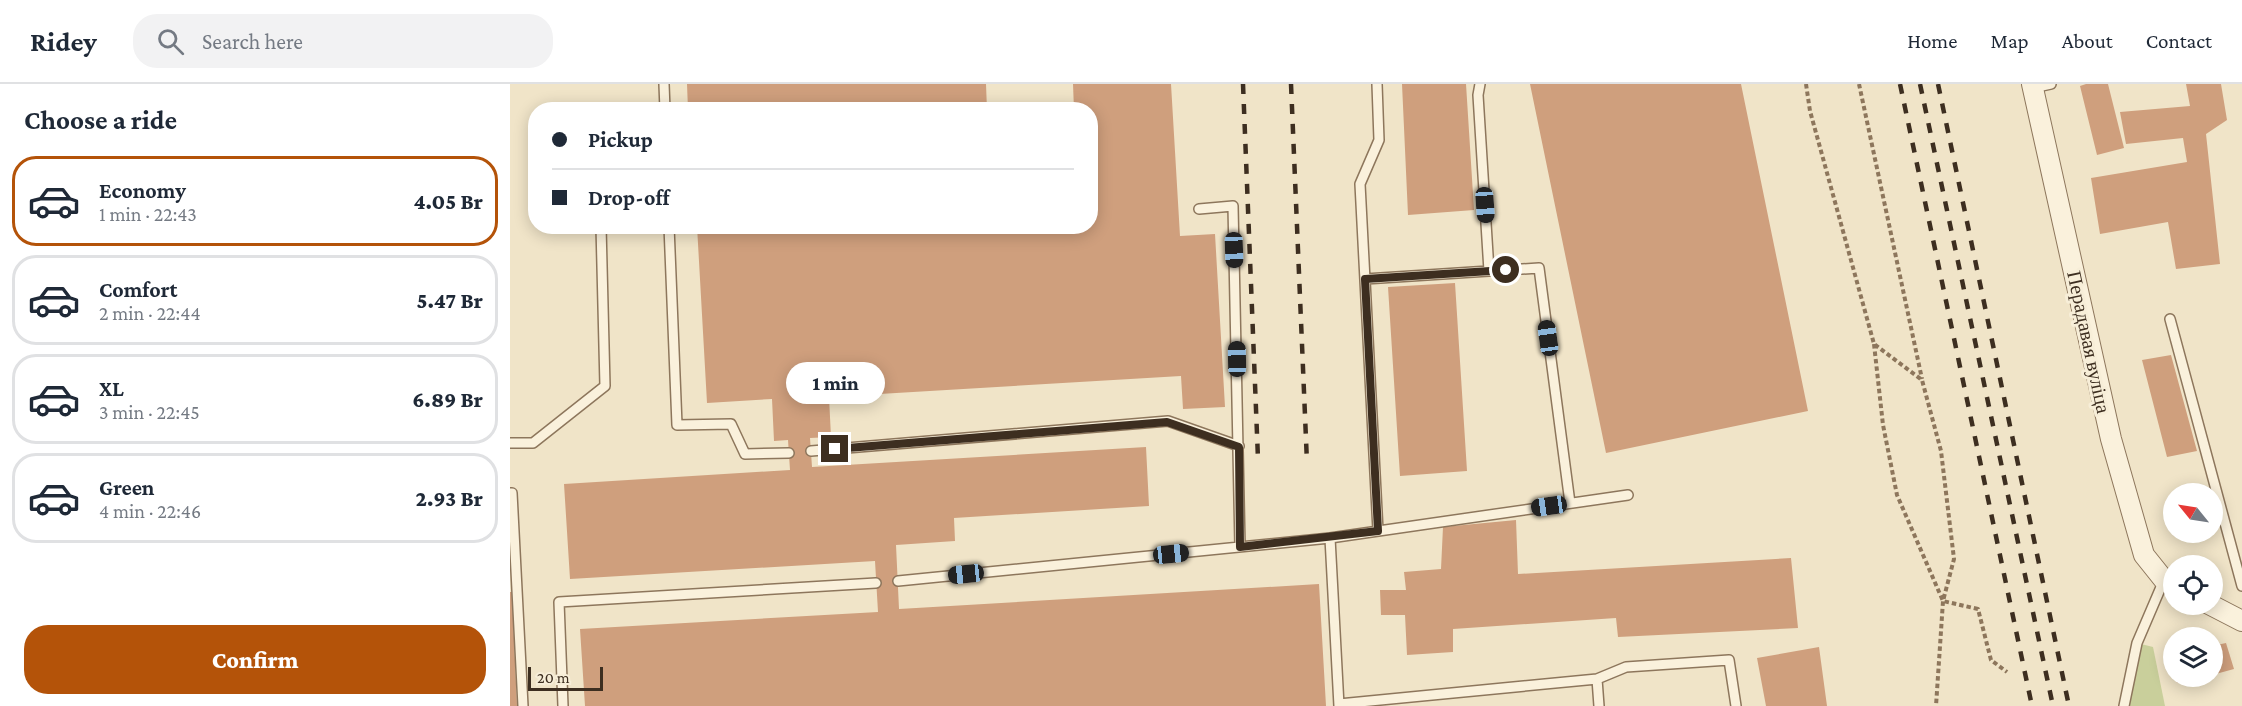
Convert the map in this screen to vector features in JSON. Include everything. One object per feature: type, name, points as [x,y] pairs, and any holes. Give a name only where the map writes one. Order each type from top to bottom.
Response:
[{"type":"street","name":"Перадавая вуліца","points":[[2039,85],[2111,439],[2144,555],[2163,576]]},
{"type":"street","points":[[2223,612],[2242,621]]},
{"type":"lane","points":[[664,84],[665,102]]},
{"type":"lane","points":[[1377,84],[1380,140],[1360,184],[1378,531]]},
{"type":"lane","points":[[1480,84],[1478,95],[1489,271]]},
{"type":"lane","points":[[1199,209],[1233,206],[1240,547]]},
{"type":"lane","points":[[510,443],[533,443],[605,386],[601,234]]},
{"type":"lane","points":[[669,234],[677,425],[731,424],[744,454],[789,453]]},
{"type":"lane","points":[[1365,279],[1539,268],[1570,503]]},
{"type":"lane","points":[[2170,319],[2242,586]]},
{"type":"lane","points":[[811,451],[1167,422],[1239,447]]},
{"type":"lane","points":[[510,493],[512,493],[523,706]]},
{"type":"lane","points":[[897,581],[1330,538],[1628,495]]},
{"type":"lane","points":[[1330,538],[1339,705],[1597,679],[1626,666],[1729,660],[1736,706]]},
{"type":"lane","points":[[563,706],[559,602],[876,583]]},
{"type":"lane","points":[[2124,706],[2137,643],[2163,594]]},
{"type":"lane","points":[[1597,679],[1599,706]]},
{"type":"path","points":[[1806,84],[1810,111],[1874,344],[1883,425],[1897,495],[1943,601]]},
{"type":"path","points":[[1859,84],[1922,380],[1941,451],[1954,559],[1943,601],[1936,706]]},
{"type":"path","points":[[1874,344],[1922,380]]},
{"type":"path","points":[[1943,601],[1978,609],[1991,660],[2007,672]]},
{"type":"green space","points":[[2137,643],[2153,647],[2165,706],[2124,706]]},
{"type":"building","points":[[687,84],[986,84],[987,102],[688,102]]},
{"type":"building","points":[[1073,84],[1171,84],[1180,236],[1215,234],[1225,407],[1183,409],[1181,376],[829,397],[831,437],[810,438],[812,467],[1146,447],[1149,506],[954,518],[955,541],[896,545],[899,609],[1319,584],[1326,706],[585,706],[580,629],[878,612],[875,561],[570,579],[564,484],[790,470],[788,440],[774,441],[772,399],[707,403],[697,234],[1098,234],[1098,102],[1074,102]]},
{"type":"building","points":[[1402,84],[1466,84],[1474,210],[1408,215]]},
{"type":"building","points":[[1530,84],[1741,84],[1808,411],[1606,453]]},
{"type":"building","points":[[2108,84],[2124,148],[2097,155],[2080,86]]},
{"type":"building","points":[[2186,84],[2221,84],[2227,120],[2206,134],[2220,264],[2176,269],[2168,222],[2100,234],[2091,178],[2187,162],[2183,138],[2126,144],[2120,112],[2190,106]]},
{"type":"building","points":[[1455,283],[1467,471],[1400,476],[1388,287]]},
{"type":"building","points":[[2171,355],[2197,451],[2167,457],[2142,360]]},
{"type":"building","points":[[1516,520],[1518,574],[1791,558],[1798,628],[1618,637],[1616,618],[1453,629],[1453,652],[1407,655],[1405,615],[1381,615],[1380,590],[1406,590],[1404,572],[1441,569],[1443,527]]},
{"type":"building","points":[[510,592],[512,592],[517,706],[510,706]]},
{"type":"building","points":[[2226,643],[2234,669],[2223,672],[2223,644]]},
{"type":"building","points":[[1819,647],[1827,706],[1766,706],[1757,658]]},
{"type":"railway","points":[[1243,84],[1258,459]]},
{"type":"railway","points":[[1291,84],[1307,463]]},
{"type":"railway","points":[[1900,84],[2032,706]]},
{"type":"railway","points":[[1920,84],[2053,706]]},
{"type":"railway","points":[[1938,84],[2069,706]]},
{"type":"route","points":[[835,449],[1167,422],[1239,447],[1240,547],[1378,531],[1365,279],[1506,270]]}]
